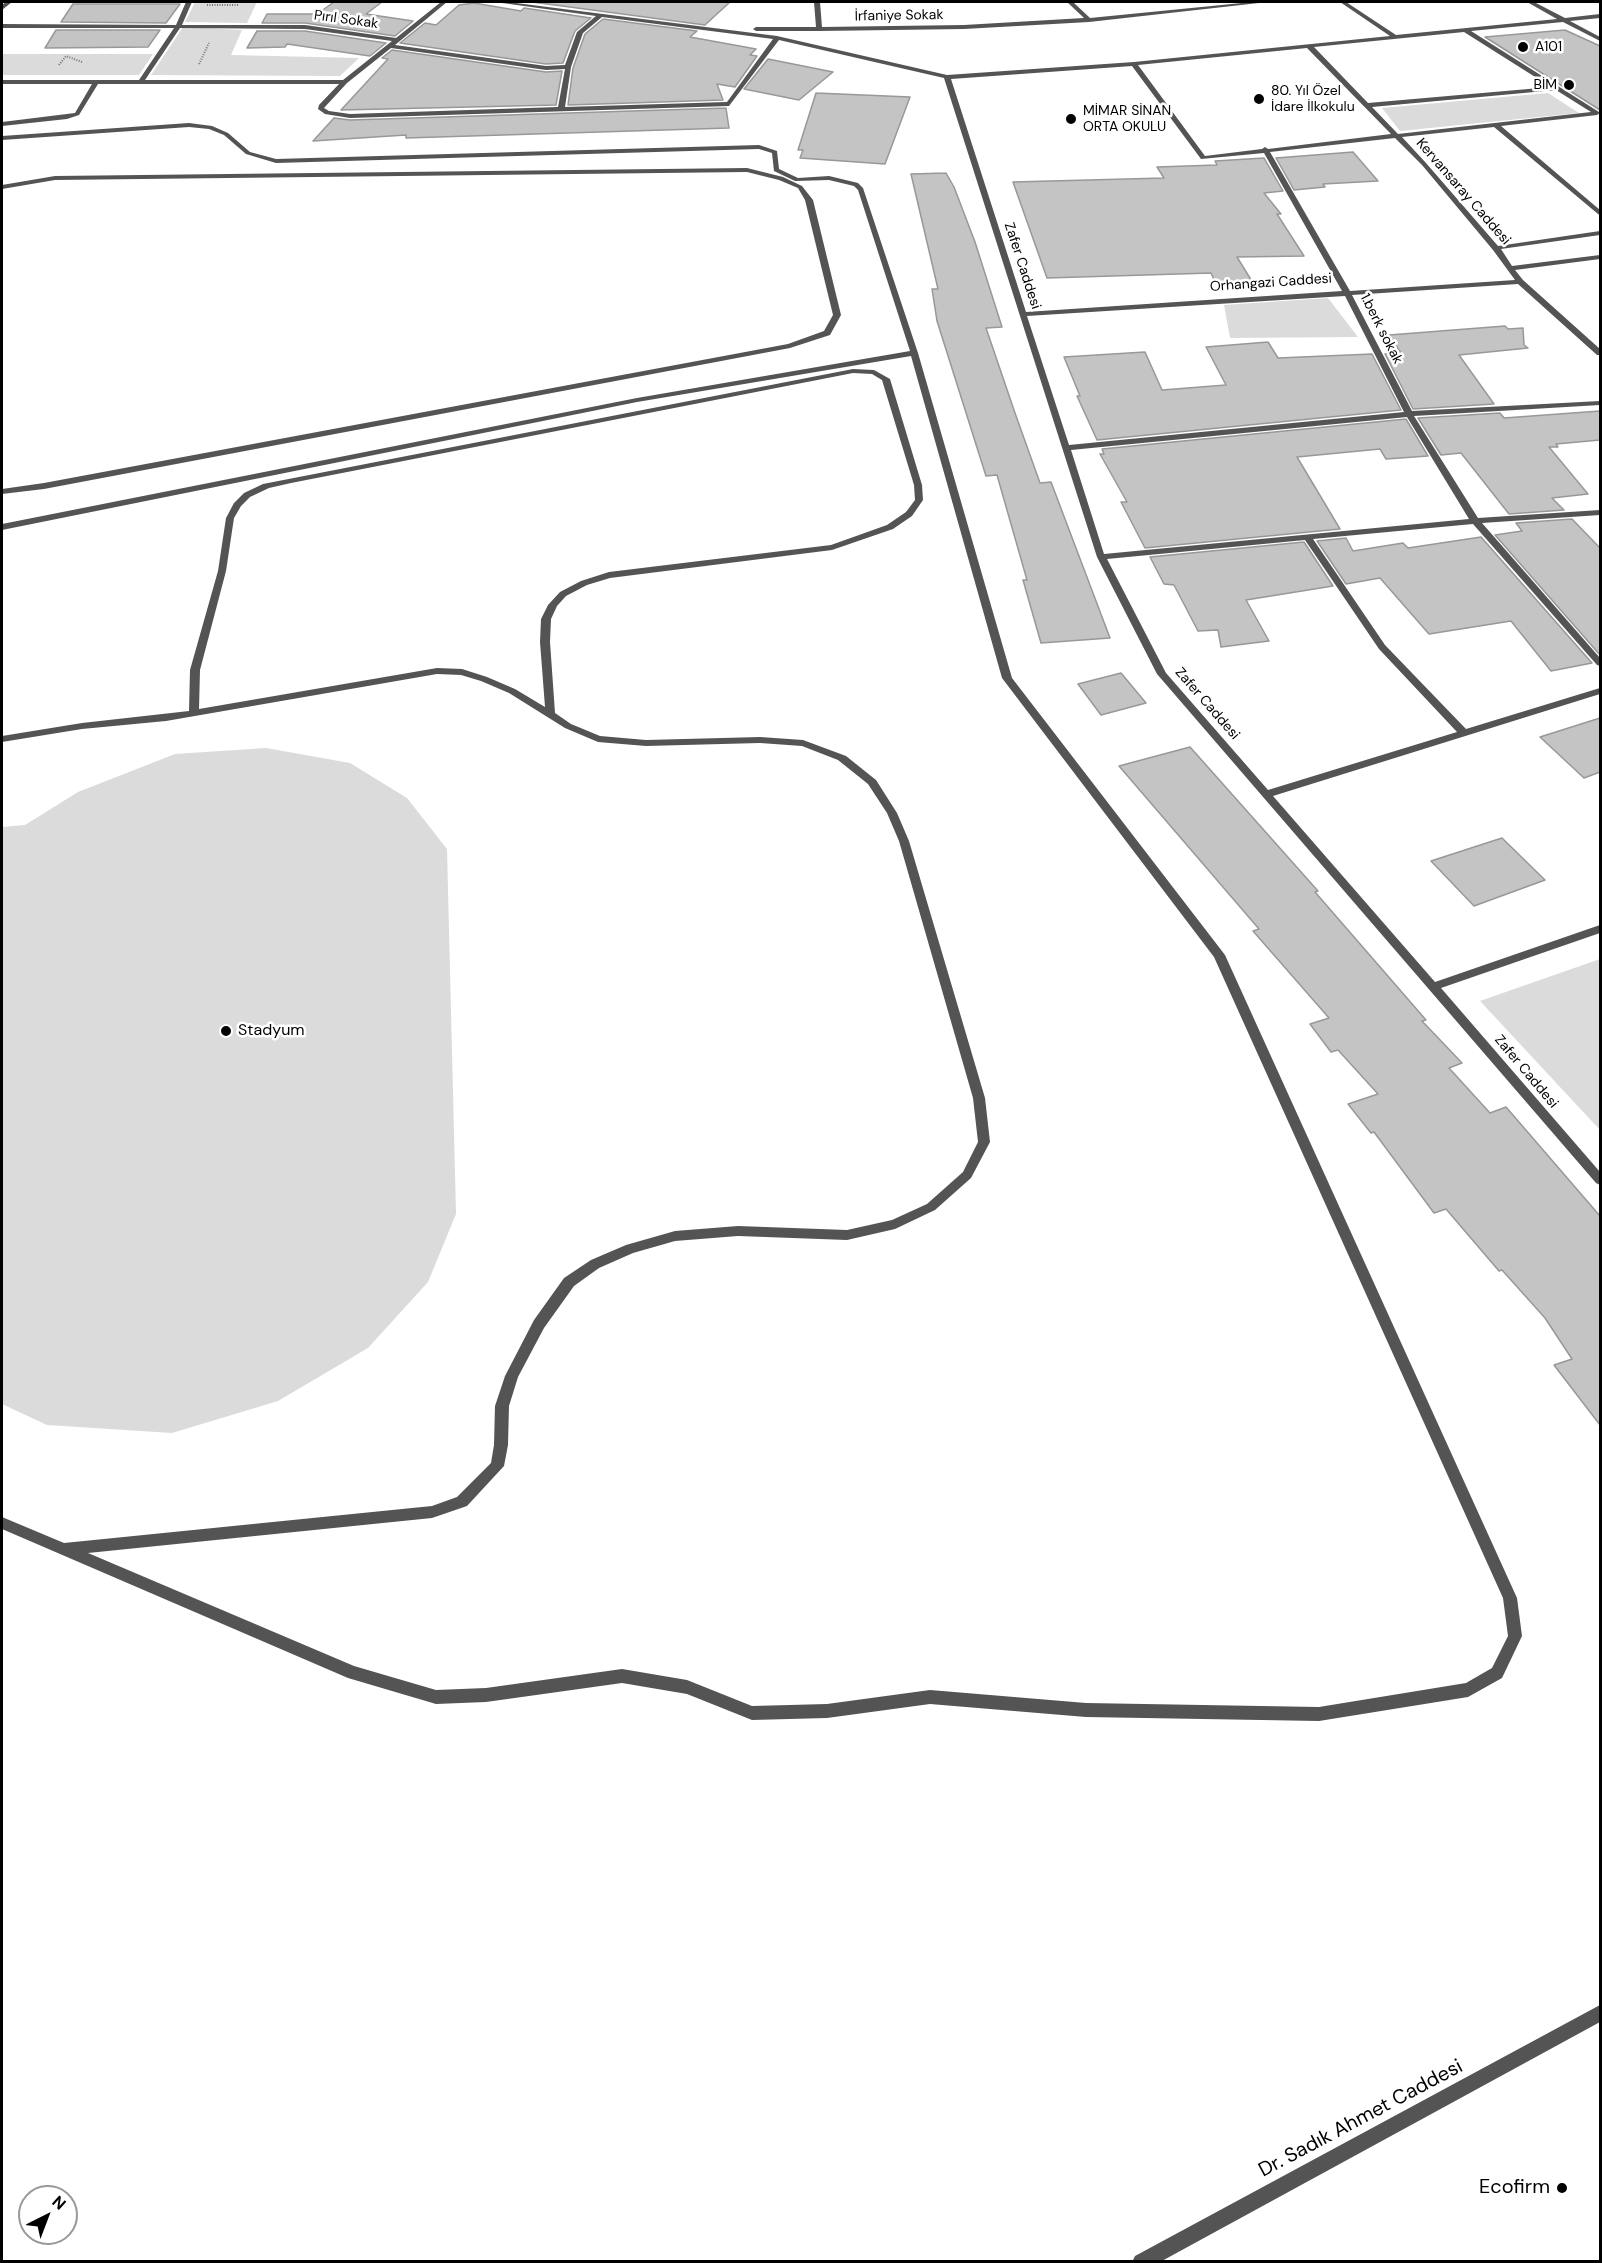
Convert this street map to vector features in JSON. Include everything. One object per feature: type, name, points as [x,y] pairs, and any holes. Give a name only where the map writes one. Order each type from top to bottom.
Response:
[{"type":"street","points":[[2,10],[9,2]]},
{"type":"street","points":[[142,80],[179,25],[189,2]]},
{"type":"street","points":[[444,2],[345,82],[321,106],[321,109],[327,114],[350,116],[729,104],[777,38]]},
{"type":"street","points":[[498,2],[777,38],[947,76],[1134,64],[1600,16]]},
{"type":"street","points":[[817,2],[819,29]]},
{"type":"street","points":[[1070,2],[1089,20]]},
{"type":"street","name":"İrfaniye Sokak","points":[[713,29],[964,27],[1089,20],[1265,2]]},
{"type":"street","points":[[1343,2],[1394,36]]},
{"type":"street","points":[[1530,2],[1600,39]]},
{"type":"street","points":[[561,110],[568,67],[580,32],[600,16]]},
{"type":"street","name":"Pırıl Sokak","points":[[2,26],[305,27],[399,40]]},
{"type":"street","points":[[1465,30],[1599,115]]},
{"type":"street","name":"Kervansaray Caddesi","points":[[1308,45],[1398,136],[1496,248],[1520,282],[1600,353]]},
{"type":"street","points":[[391,46],[546,68],[568,67]]},
{"type":"street","points":[[1134,64],[1203,158],[1265,149],[1599,115]]},
{"type":"street","name":"Zafer Caddesi","points":[[947,76],[1101,556],[1162,674],[1435,986],[1600,1180]]},
{"type":"street","points":[[2,82],[142,80],[345,82]]},
{"type":"street","points":[[2,124],[77,114],[97,81]]},
{"type":"street","points":[[1368,105],[1557,88]]},
{"type":"street","points":[[2,138],[189,125],[210,127],[226,134],[248,153],[276,161],[770,148],[777,157],[776,170],[797,180],[843,179],[856,184],[861,189],[914,353],[1007,678],[1219,955],[1510,1598],[1515,1636],[1497,1673],[1468,1690],[1319,1714],[1086,1710],[930,1696],[827,1711],[752,1713],[687,1687],[622,1676],[486,1695],[436,1697],[352,1673],[2,1523]]},
{"type":"street","points":[[1496,125],[1600,213]]},
{"type":"street","name":"1.berk sokak","points":[[1265,149],[1346,291],[1409,414],[1475,521],[1600,663]]},
{"type":"street","points":[[2,187],[55,178],[747,170],[781,178],[800,187],[809,200],[837,315],[827,333],[790,346],[56,484],[2,492]]},
{"type":"street","points":[[1496,248],[1600,233]]},
{"type":"street","points":[[1510,268],[1600,257]]},
{"type":"street","name":"Orhangazi Caddesi","points":[[1023,314],[1346,291],[1520,282]]},
{"type":"street","points":[[2,527],[625,403],[914,353]]},
{"type":"street","points":[[195,713],[195,670],[222,571],[230,518],[237,505],[257,490],[291,480],[853,371],[874,372],[886,379],[918,485],[919,500],[909,514],[890,527],[832,547],[609,575],[584,583],[563,594],[553,605],[546,619],[545,642],[550,715]]},
{"type":"street","points":[[1068,448],[1409,414],[1600,403]]},
{"type":"street","points":[[1101,556],[1475,521],[1600,512]]},
{"type":"street","points":[[1307,537],[1382,647],[1464,734]]},
{"type":"street","points":[[2,739],[195,713],[437,671],[462,672],[484,679],[512,691],[550,715],[598,739],[617,742],[680,744],[760,740],[802,743],[842,758],[872,782],[892,813],[904,841],[979,1098],[984,1142],[967,1175],[931,1207],[895,1224],[847,1235],[738,1231],[675,1236],[630,1249],[595,1264],[569,1282],[539,1324],[512,1376],[502,1406],[501,1445],[497,1466],[462,1502],[432,1512],[62,1549]]},
{"type":"street","points":[[1268,794],[1600,691]]},
{"type":"street","points":[[1435,986],[1600,928]]},
{"type":"street","name":"Dr. Sadık Ahmet Caddesi","points":[[1141,2262],[1600,2013]]},
{"type":"path","points":[[203,5],[238,5]]},
{"type":"path","points":[[197,67],[212,37]]},
{"type":"shaded area","points":[[195,2],[257,2],[247,23],[185,22]]},
{"type":"shaded area","points":[[183,27],[242,30],[231,55],[359,58],[340,76],[151,75]]},
{"type":"shaded area","points":[[2,53],[153,54],[139,75],[2,75]]},
{"type":"shaded area","points":[[1548,93],[1579,113],[1400,131],[1382,108]]},
{"type":"shaded area","points":[[1328,298],[1358,337],[1230,338],[1224,305]]},
{"type":"shaded area","name":"Stadyum","points":[[266,748],[350,763],[407,798],[447,849],[456,1214],[428,1282],[368,1348],[278,1401],[172,1433],[47,1425],[2,1404],[2,827],[25,825],[78,792],[175,754]]},
{"type":"shaded area","points":[[1600,959],[1600,1130],[1480,1001]]},
{"type":"building","points":[[334,2],[382,2],[366,14],[413,21],[395,36],[305,23],[262,23],[267,14],[317,14]]},
{"type":"building","points":[[532,2],[730,2],[705,25]]},
{"type":"building","points":[[474,3],[521,11],[524,8],[591,18],[575,31],[563,63],[546,64],[400,43],[425,23],[436,25],[459,5]]},
{"type":"building","points":[[73,4],[180,4],[166,23],[61,22]]},
{"type":"building","points":[[603,19],[697,31],[690,37],[756,49],[750,55],[757,56],[735,87],[717,84],[723,100],[568,105],[573,68],[585,34]]},
{"type":"building","points":[[56,30],[160,30],[148,47],[45,48]]},
{"type":"building","points":[[1565,30],[1600,46],[1600,110],[1485,37]]},
{"type":"building","points":[[257,31],[305,31],[386,43],[370,56],[287,44],[285,47],[247,48]]},
{"type":"building","points":[[392,50],[546,72],[562,71],[556,105],[341,110],[388,59],[382,58]]},
{"type":"building","points":[[768,59],[833,72],[799,100],[744,89]]},
{"type":"building","points":[[816,93],[910,97],[885,164],[800,158],[803,150],[798,150]]},
{"type":"building","points":[[726,108],[729,128],[406,138],[406,135],[313,141],[334,118],[350,120]]},
{"type":"building","points":[[1353,152],[1378,181],[1323,184],[1325,187],[1294,190],[1276,158]]},
{"type":"building","points":[[1264,158],[1283,191],[1264,193],[1281,214],[1277,214],[1304,256],[1237,257],[1253,283],[1216,284],[1211,273],[1047,278],[1013,182],[1164,178],[1157,167],[1217,165],[1215,161]]},
{"type":"building","points":[[946,173],[954,187],[975,242],[1002,327],[986,328],[1015,413],[1040,483],[1051,482],[1110,638],[1041,643],[1023,580],[1027,580],[997,475],[986,476],[937,321],[932,289],[938,289],[911,174]]},
{"type":"building","points":[[1505,326],[1508,329],[1523,328],[1524,345],[1528,348],[1459,355],[1494,404],[1413,409],[1385,354],[1401,353],[1389,335]]},
{"type":"building","points":[[1268,342],[1278,358],[1372,354],[1401,410],[1097,440],[1077,396],[1080,396],[1064,357],[1145,352],[1162,390],[1226,385],[1206,347]]},
{"type":"building","points":[[1600,411],[1600,440],[1556,444],[1558,447],[1549,447],[1588,494],[1552,498],[1564,510],[1509,514],[1461,453],[1441,455],[1418,418],[1500,413],[1504,418]]},
{"type":"building","points":[[1406,419],[1428,456],[1386,459],[1380,449],[1297,457],[1340,529],[1145,548],[1121,502],[1127,502],[1100,454],[1104,454],[1102,449]]},
{"type":"building","points":[[1572,519],[1600,548],[1600,655],[1495,535],[1522,531],[1516,523]]},
{"type":"building","points":[[1481,537],[1592,663],[1551,671],[1511,621],[1429,634],[1380,578],[1346,584],[1317,541],[1346,538],[1353,551],[1403,543],[1408,548]]},
{"type":"building","points":[[1304,542],[1333,586],[1246,600],[1269,641],[1221,647],[1218,630],[1198,631],[1174,585],[1164,584],[1150,557]]},
{"type":"building","points":[[1121,673],[1146,703],[1101,715],[1078,684]]},
{"type":"building","points":[[1600,718],[1600,772],[1584,778],[1540,737]]},
{"type":"building","points":[[1190,747],[1318,891],[1315,892],[1426,1020],[1422,1021],[1462,1063],[1449,1068],[1490,1113],[1506,1107],[1600,1216],[1600,1425],[1554,1365],[1572,1359],[1545,1318],[1502,1270],[1499,1271],[1446,1209],[1434,1213],[1374,1132],[1371,1133],[1348,1104],[1378,1094],[1338,1050],[1331,1052],[1310,1024],[1329,1018],[1253,931],[1259,929],[1119,766]]},
{"type":"building","points":[[1502,838],[1545,880],[1474,906],[1431,861]]},
{"type":"place","name":"A101","points":[[1523,47]]},
{"type":"place","name":"BİM","points":[[1569,85]]},
{"type":"place","name":"80. Yıl Özel İdare İlkokulu","points":[[1259,99]]},
{"type":"place","name":"MİMAR SİNAN ORTA OKULU","points":[[1071,119]]},
{"type":"place","name":"Stadyum","points":[[226,1031]]},
{"type":"place","name":"Ecofirm","points":[[1562,2188]]}]
